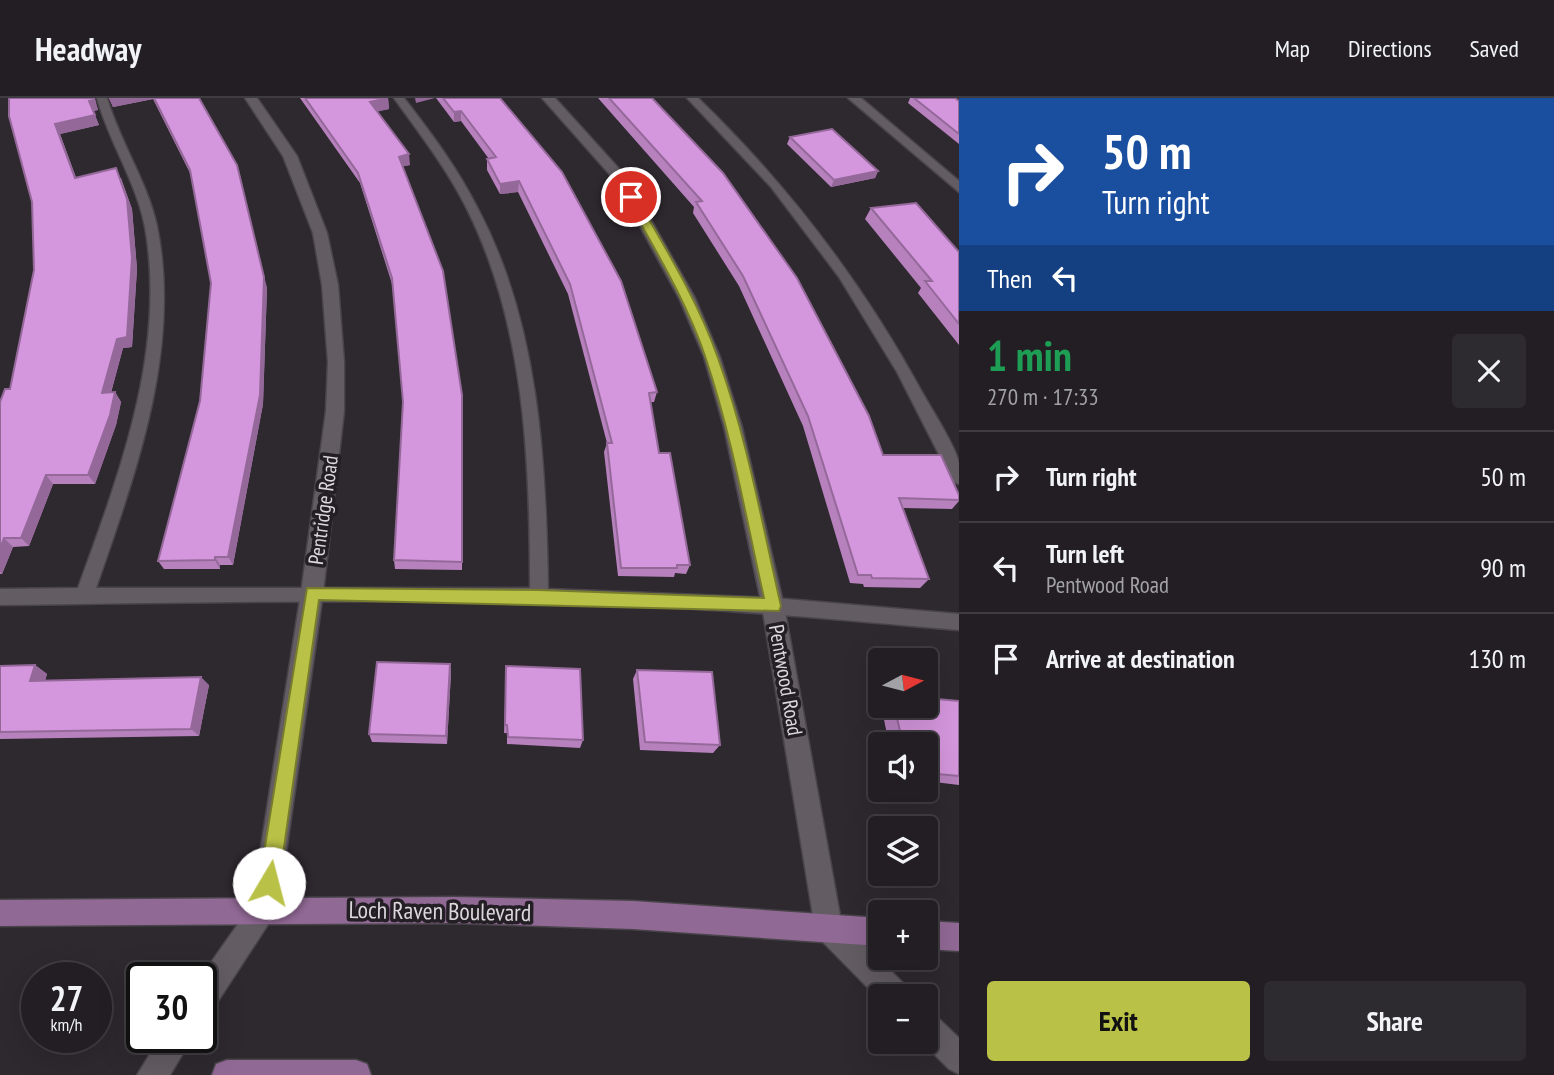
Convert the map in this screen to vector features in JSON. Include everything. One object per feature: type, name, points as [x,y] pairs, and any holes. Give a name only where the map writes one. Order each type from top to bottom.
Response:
[{"type":"main road","name":"Loch Raven Boulevard","points":[[0,913],[265,909],[634,915],[868,931]]},
{"type":"main road","points":[[938,935],[959,937]]},
{"type":"main road","points":[[227,1075],[356,1075]]},
{"type":"street","name":"Pentridge Road","points":[[217,979],[265,909],[312,593],[335,411],[330,285],[320,233],[301,180],[281,141],[251,98]]},
{"type":"street","name":"Pentwood Road","points":[[548,98],[617,175],[658,240],[687,298],[712,358],[733,427],[773,606],[828,928]]},
{"type":"street","points":[[854,98],[958,185]]},
{"type":"street","points":[[828,928],[884,984]]},
{"type":"street","points":[[938,1038],[959,1059]]},
{"type":"street","points":[[152,1075],[167,1053]]},
{"type":"lane","points":[[84,596],[135,442],[151,364],[156,299],[155,252],[144,198],[102,98]]},
{"type":"lane","points":[[398,98],[430,136],[474,209],[512,309],[528,379],[536,449],[539,597]]},
{"type":"lane","points":[[692,98],[780,189],[848,275],[896,354],[959,478]]},
{"type":"lane","points":[[0,597],[312,593],[539,597],[773,606],[959,622]]},
{"type":"building","points":[[9,98],[93,98],[94,100],[89,101],[95,115],[55,124],[75,178],[116,168],[127,199],[132,258],[127,337],[117,339],[102,393],[115,392],[110,415],[88,475],[46,475],[21,538],[4,538],[0,549],[0,402],[5,389],[10,389],[34,270],[32,202],[9,116]]},
{"type":"building","points":[[154,98],[199,98],[237,165],[264,277],[260,395],[228,557],[215,557],[215,560],[158,561],[200,401],[211,283],[190,170]]},
{"type":"building","points":[[305,98],[388,98],[370,102],[409,154],[399,157],[443,271],[462,395],[462,562],[394,560],[403,402],[392,278],[358,173]]},
{"type":"building","points":[[443,98],[500,98],[562,172],[621,281],[657,392],[649,393],[659,453],[670,453],[690,565],[677,565],[677,568],[621,568],[607,443],[612,443],[570,284],[519,181],[500,184],[487,159],[496,157],[461,111],[454,112]]},
{"type":"building","points":[[609,98],[652,98],[723,173],[797,278],[869,416],[883,455],[941,455],[959,500],[899,498],[929,579],[872,578],[871,575],[858,575],[808,416],[743,276],[696,202],[702,201]]},
{"type":"building","points":[[914,98],[955,98],[959,101],[959,134]]},
{"type":"building","points":[[832,129],[878,171],[834,180],[790,137]]},
{"type":"building","points":[[916,203],[959,252],[959,324],[925,281],[932,281],[871,208]]},
{"type":"building","points":[[377,662],[450,664],[446,736],[369,734]]},
{"type":"building","points":[[35,665],[30,681],[201,677],[191,729],[0,732],[0,666]]},
{"type":"building","points":[[506,666],[580,669],[583,740],[508,737],[505,725]]},
{"type":"building","points":[[637,670],[712,672],[720,745],[645,742]]},
{"type":"building","points":[[938,699],[959,701],[959,776],[938,774],[938,732],[900,732],[897,718],[938,718]]},
{"type":"route","points":[[269,883],[312,593],[539,597],[773,606],[733,427],[712,358],[687,298],[658,240],[631,197]]}]
